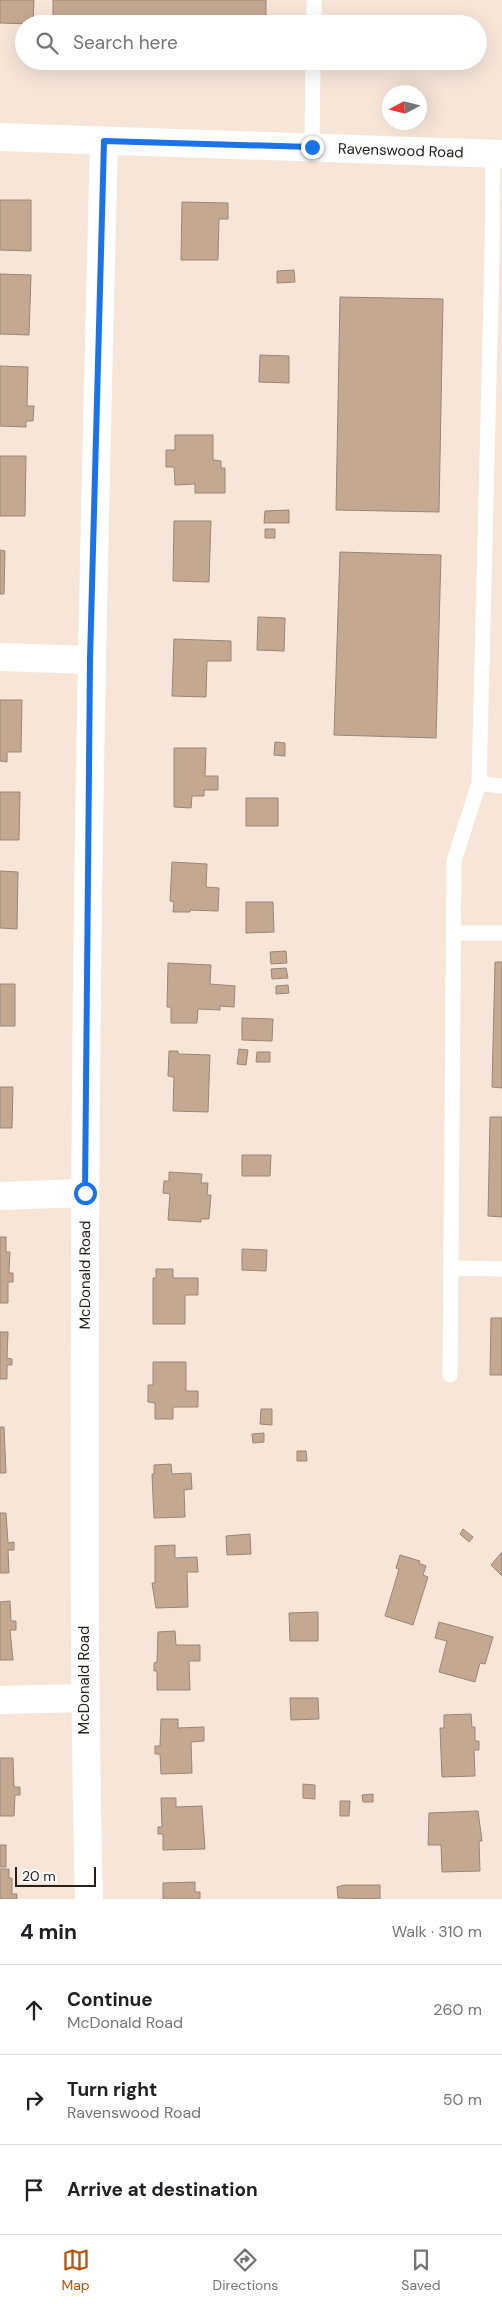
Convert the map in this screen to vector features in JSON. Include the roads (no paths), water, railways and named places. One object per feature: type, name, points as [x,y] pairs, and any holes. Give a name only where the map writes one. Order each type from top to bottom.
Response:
[{"type":"street","name":"Ravenswood Road","points":[[0,137],[497,153]]},
{"type":"street","name":"McDonald Road","points":[[89,1899],[84,1698],[85,1193],[90,660],[104,141]]},
{"type":"street","points":[[0,657],[90,660]]},
{"type":"street","points":[[0,1196],[85,1193]]},
{"type":"street","points":[[0,1700],[84,1698]]},
{"type":"lane","points":[[314,0],[314,15]]},
{"type":"lane","points":[[312,147],[313,70]]},
{"type":"lane","points":[[450,1375],[454,861],[479,783],[497,257],[497,153]]},
{"type":"lane","points":[[479,783],[502,786]]},
{"type":"lane","points":[[453,933],[502,933]]},
{"type":"lane","points":[[450,1268],[502,1269]]}]
